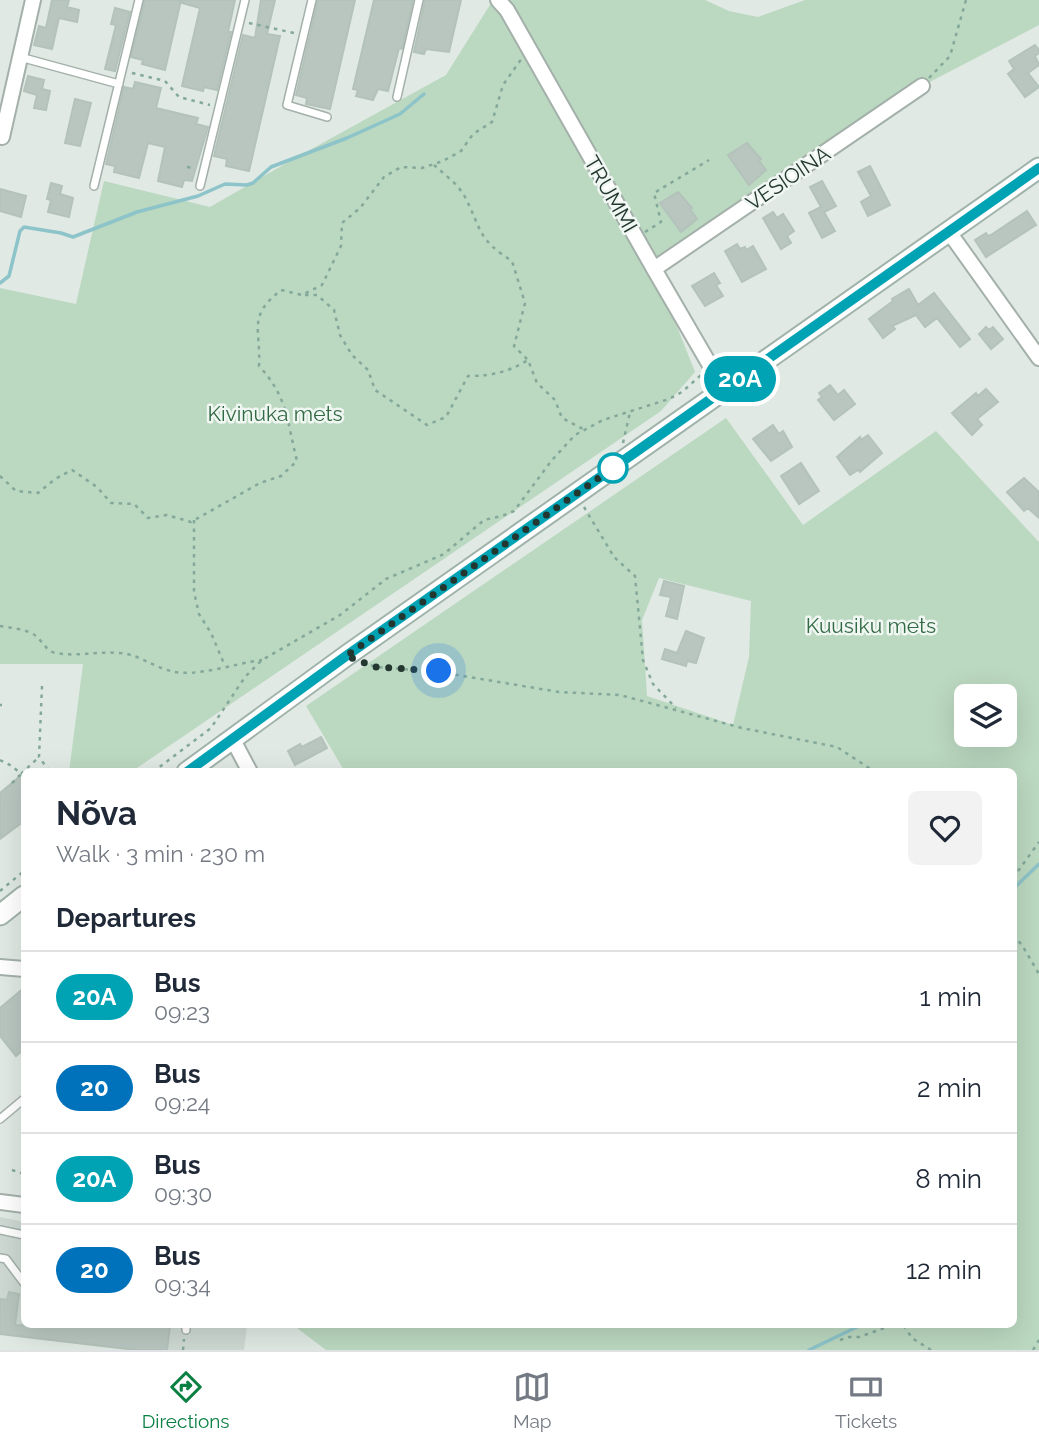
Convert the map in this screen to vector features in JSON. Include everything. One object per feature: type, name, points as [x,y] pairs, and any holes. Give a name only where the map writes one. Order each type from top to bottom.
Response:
[{"type":"main road","points":[[192,768],[346,656],[1039,168]]},
{"type":"main road","points":[[0,915],[21,898]]},
{"type":"street","points":[[2,137],[33,0]]},
{"type":"street","name":"TRUMMI","points":[[498,0],[507,9],[636,238],[711,367],[727,388]]},
{"type":"street","name":"VESIOINA","points":[[654,269],[922,86]]},
{"type":"street","points":[[949,232],[1039,358]]},
{"type":"street","points":[[232,738],[248,768]]},
{"type":"street","points":[[0,967],[21,969]]},
{"type":"street","points":[[0,1202],[21,1205]]},
{"type":"lane","points":[[94,186],[139,0]]},
{"type":"lane","points":[[201,186],[245,0]]},
{"type":"lane","points":[[312,0],[287,105],[327,117]]},
{"type":"lane","points":[[397,97],[419,0]]},
{"type":"lane","points":[[20,57],[119,84]]},
{"type":"lane","points":[[0,1119],[21,1102]]},
{"type":"lane","points":[[0,1230],[21,1234]]},
{"type":"lane","points":[[0,1258],[6,1259],[21,1279]]},
{"type":"path","points":[[922,86],[950,56],[966,0]]},
{"type":"path","points":[[240,20],[304,36]]},
{"type":"path","points":[[302,295],[322,285],[341,246],[342,223],[359,208],[384,177],[401,167],[422,168],[461,151],[473,134],[492,122],[503,85],[519,61],[530,51]]},
{"type":"path","points":[[122,70],[165,81],[179,97],[219,107]]},
{"type":"path","points":[[636,238],[661,222],[654,194],[709,160]]},
{"type":"path","points":[[433,164],[464,195],[480,233],[492,248],[512,261],[525,303],[514,346],[528,360],[537,383],[555,400],[562,418],[585,430]]},
{"type":"path","points":[[187,167],[194,168]]},
{"type":"path","points":[[0,475],[16,491],[38,493],[72,470],[97,487],[111,503],[134,503],[148,519],[167,514],[191,522],[260,483],[281,475],[297,461],[283,402],[274,382],[258,366],[260,343],[257,320],[266,303],[281,290],[317,295],[334,310],[340,335],[352,355],[368,370],[375,390],[427,425],[446,417],[468,376],[490,376],[512,370],[528,360]]},
{"type":"path","points":[[158,768],[211,729],[245,677],[262,660],[340,615],[386,579],[444,554],[484,520],[514,511],[552,460],[575,435],[603,419],[669,399],[706,370]]},
{"type":"path","points":[[623,445],[629,412]]},
{"type":"path","points":[[575,494],[614,557],[635,576],[643,660],[653,684],[679,711]]},
{"type":"path","points":[[194,520],[194,592],[199,614],[211,633],[225,666]]},
{"type":"path","points":[[0,626],[34,634],[52,652],[74,656],[86,652],[124,653],[172,672],[191,672],[262,660]]},
{"type":"path","points":[[346,656],[376,667],[439,671],[559,692],[620,695],[743,728],[836,747],[868,768]]},
{"type":"path","points":[[42,686],[39,757],[47,768]]},
{"type":"path","points":[[27,768],[39,757]]},
{"type":"path","points":[[0,760],[20,774],[12,783]]},
{"type":"path","points":[[1017,872],[1039,842]]},
{"type":"path","points":[[0,891],[21,874]]},
{"type":"path","points":[[1017,941],[1039,974]]},
{"type":"path","points":[[1032,962],[1039,964]]},
{"type":"path","points":[[12,1170],[21,1173]]},
{"type":"path","points":[[840,1340],[885,1328]]},
{"type":"path","points":[[905,1328],[912,1338],[931,1350]]},
{"type":"path","points":[[1033,1350],[1039,1340]]},
{"type":"shaded area","points":[[0,1217],[21,1221],[21,1328],[247,1328],[244,1350],[136,1350],[0,1334]]},
{"type":"green space","name":"Kivinuka mets","points":[[493,0],[705,0],[729,11],[758,17],[805,0],[1039,0],[1039,25],[922,86],[654,269],[695,372],[661,411],[137,768],[70,768],[83,664],[0,664],[0,288],[76,304],[104,181],[210,207],[446,75]]},
{"type":"green space","name":"Kuusiku mets","points":[[726,418],[803,525],[936,431],[1039,542],[1039,1350],[326,1350],[297,1328],[1017,1328],[1017,768],[343,768],[306,706]],"holes":[[[659,578],[751,601],[749,657],[733,725],[647,696],[642,620]]]},
{"type":"building","points":[[52,0],[69,0],[67,7],[79,10],[77,22],[59,18],[52,49],[34,45],[39,26],[46,28]]},
{"type":"building","points":[[145,0],[181,0],[165,70],[142,64],[143,60],[131,57]]},
{"type":"building","points":[[182,0],[235,0],[228,32],[231,32],[217,90],[204,87],[203,91],[182,86],[200,8],[182,3]]},
{"type":"building","points":[[261,0],[275,0],[267,34],[280,36],[249,171],[226,166],[227,159],[214,156],[243,35],[255,38]]},
{"type":"building","points":[[318,0],[355,0],[330,109],[306,104],[307,98],[296,95]]},
{"type":"building","points":[[374,0],[413,0],[402,49],[399,48],[388,91],[378,89],[373,100],[356,96],[358,90],[353,89]]},
{"type":"building","points":[[425,0],[461,0],[449,52],[426,49],[424,54],[414,52]]},
{"type":"building","points":[[115,8],[130,12],[115,71],[105,69],[116,25],[111,24]]},
{"type":"building","points":[[1035,45],[1039,50],[1035,56],[1039,65],[1028,73],[1039,87],[1025,97],[1008,74],[1014,69],[1009,61]]},
{"type":"building","points":[[28,76],[44,80],[42,89],[50,91],[46,110],[34,108],[37,95],[24,91]]},
{"type":"building","points":[[135,82],[161,88],[156,108],[198,118],[196,124],[208,127],[192,181],[184,180],[182,187],[158,181],[165,147],[148,143],[139,178],[114,172],[115,166],[106,164],[124,87],[133,89]]},
{"type":"building","points":[[75,99],[91,103],[80,146],[65,143]]},
{"type":"building","points":[[747,143],[761,159],[759,161],[766,170],[749,185],[728,155]]},
{"type":"building","points":[[870,166],[890,205],[868,216],[861,202],[871,196],[858,172]]},
{"type":"building","points":[[822,181],[836,206],[824,212],[835,231],[822,238],[809,213],[821,207],[810,187]]},
{"type":"building","points":[[51,183],[62,186],[60,194],[73,198],[69,217],[48,212],[51,200],[47,199]]},
{"type":"building","points":[[0,189],[26,196],[21,217],[0,211]]},
{"type":"building","points":[[678,192],[692,208],[690,209],[697,219],[681,232],[660,203]]},
{"type":"building","points":[[1027,211],[1036,225],[986,257],[975,240],[986,233],[991,235]]},
{"type":"building","points":[[773,212],[777,218],[783,214],[794,231],[787,236],[791,243],[781,249],[763,218]]},
{"type":"building","points":[[737,244],[740,249],[745,247],[746,250],[753,246],[766,269],[742,282],[725,251]]},
{"type":"building","points":[[714,273],[720,283],[716,285],[723,296],[705,306],[692,286]]},
{"type":"building","points":[[909,289],[918,305],[934,293],[970,339],[960,347],[937,318],[925,327],[916,315],[892,326],[895,329],[883,338],[869,319],[893,301],[892,299]]},
{"type":"building","points":[[986,327],[989,330],[993,327],[1003,339],[991,349],[979,334]]},
{"type":"building","points":[[830,385],[838,395],[844,390],[855,404],[834,420],[818,400],[822,397],[819,393]]},
{"type":"building","points":[[986,389],[998,402],[977,419],[982,425],[972,435],[952,413],[976,393],[978,396]]},
{"type":"building","points":[[773,425],[779,434],[783,431],[792,447],[771,461],[753,439]]},
{"type":"building","points":[[868,435],[882,453],[860,472],[858,470],[850,475],[837,457],[860,437],[861,440]]},
{"type":"building","points":[[801,463],[819,491],[799,504],[781,476]]},
{"type":"building","points":[[1024,478],[1039,492],[1039,518],[1028,508],[1024,511],[1007,492]]},
{"type":"building","points":[[664,581],[684,586],[677,619],[666,616],[671,597],[660,595]]},
{"type":"building","points":[[686,631],[704,638],[696,663],[687,661],[686,666],[662,659],[665,649],[677,653]]},
{"type":"building","points":[[321,737],[327,748],[295,765],[288,751]]},
{"type":"building","points":[[21,776],[21,823],[0,839],[0,793]]},
{"type":"building","points":[[21,990],[21,1052],[16,1056],[0,1036],[0,1008]]},
{"type":"building","points":[[9,1292],[19,1294],[15,1325],[21,1325],[21,1328],[170,1328],[167,1350],[136,1350],[0,1334],[0,1299],[7,1300]]},
{"type":"waterway","points":[[0,283],[9,276],[20,231],[24,227],[73,237],[137,212],[198,196],[225,184],[247,185],[271,167],[400,114],[424,94]]},
{"type":"waterway","points":[[1017,885],[1039,864]]},
{"type":"waterway","points":[[809,1350],[855,1328]]},
{"type":"bus line","name":"20A","points":[[192,768],[346,656],[1039,168]]},
{"type":"route","points":[[439,671],[376,667],[346,656],[613,468]]}]
